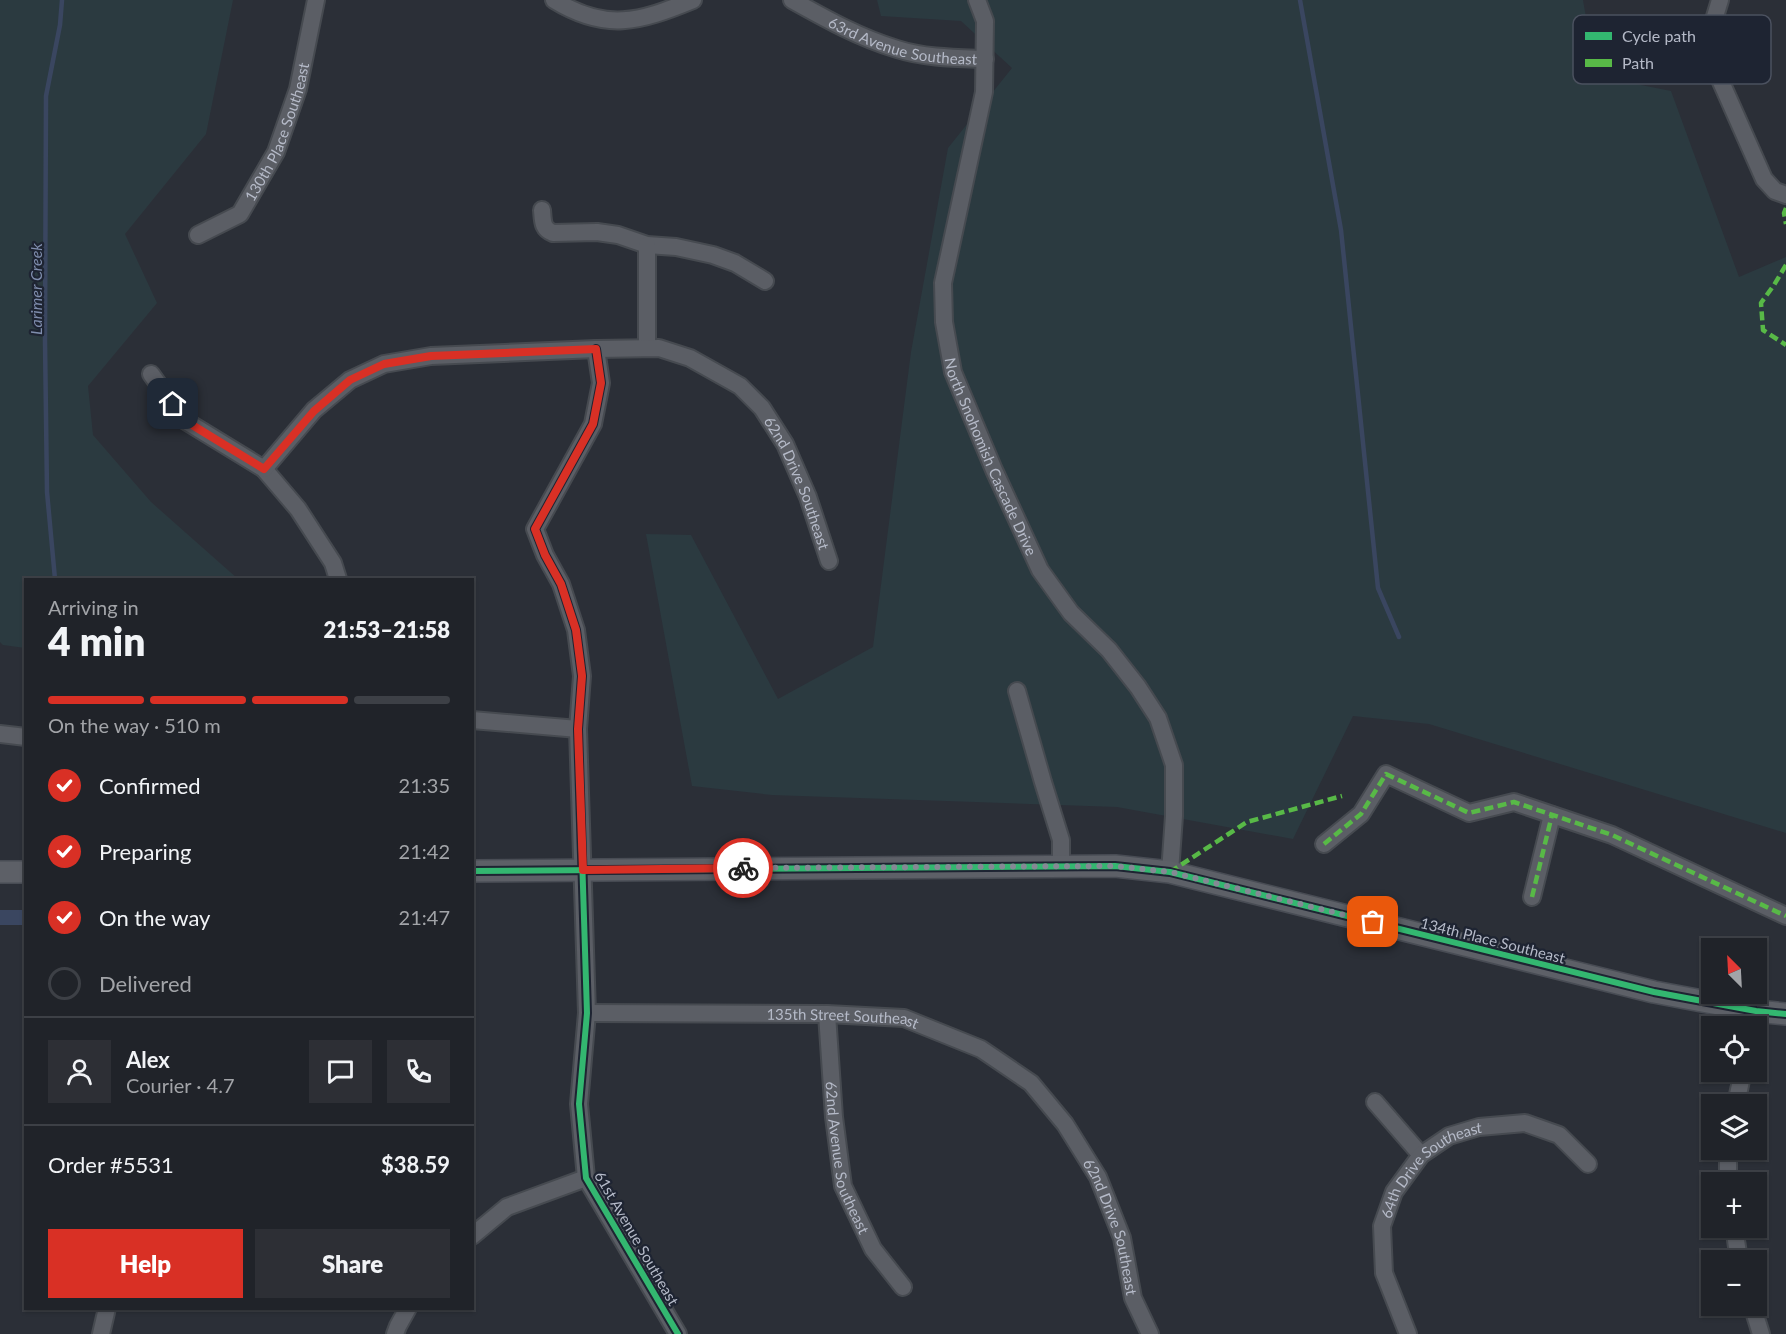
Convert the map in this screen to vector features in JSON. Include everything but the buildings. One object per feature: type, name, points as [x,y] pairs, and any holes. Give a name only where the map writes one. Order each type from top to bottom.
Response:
[{"type":"main road","name":"134th Place Southeast","points":[[474,871],[1115,866],[1170,872],[1743,1016]]},
{"type":"main road","points":[[0,872],[24,872]]},
{"type":"main road","name":"134th Place Southeast","points":[[1767,1017],[1786,1014]]},
{"type":"street","name":"130th Place Southeast","points":[[198,236],[240,214],[276,152],[298,89],[316,0]]},
{"type":"street","points":[[554,0],[572,11],[604,20],[635,20],[664,12],[693,0]]},
{"type":"street","name":"63rd Avenue Southeast","points":[[792,0],[849,31],[898,50],[938,57],[985,59]]},
{"type":"street","name":"North Snohomish Cascade Drive","points":[[977,0],[985,21],[984,92],[943,283],[944,322],[953,372],[994,470],[1040,570],[1071,613],[1108,650],[1138,687],[1158,718],[1174,765],[1174,816],[1170,872]]},
{"type":"street","points":[[1715,15],[1720,0]]},
{"type":"street","points":[[1722,84],[1764,179],[1775,191],[1786,195]]},
{"type":"street","points":[[542,210],[543,226],[553,233],[597,232],[618,235],[647,245],[713,255],[735,263],[765,280]]},
{"type":"street","points":[[647,245],[647,348]]},
{"type":"street","name":"62nd Drive Southeast","points":[[264,469],[314,411],[350,380],[384,364],[431,356],[659,348],[690,358],[740,386],[762,408],[785,444],[808,497],[829,561]]},
{"type":"street","name":"61st Avenue Southeast","points":[[596,349],[601,383],[593,424],[535,529],[545,555],[561,584],[576,630],[582,676],[578,729],[587,1013],[579,1104],[586,1178],[678,1334]]},
{"type":"street","points":[[151,374],[184,420],[264,469],[298,509],[333,563],[338,578]]},
{"type":"street","points":[[1017,691],[1061,840],[1061,866]]},
{"type":"street","points":[[474,720],[578,729]]},
{"type":"street","points":[[0,734],[24,737]]},
{"type":"street","points":[[1324,844],[1361,814],[1386,774],[1468,813],[1514,802],[1612,835],[1786,916]]},
{"type":"street","points":[[1533,897],[1552,815]]},
{"type":"street","name":"135th Street Southeast","points":[[587,1013],[827,1014],[904,1018],[981,1049],[1031,1083],[1065,1124]]},
{"type":"street","name":"62nd Avenue Southeast","points":[[827,1014],[834,1117],[843,1186],[873,1249],[903,1287]]},
{"type":"street","points":[[1376,1102],[1421,1155]]},
{"type":"street","name":"64th Drive Southeast","points":[[1408,1334],[1384,1273],[1382,1226],[1394,1192],[1421,1155],[1449,1136],[1479,1126],[1525,1123],[1559,1135],[1588,1164]]},
{"type":"street","name":"62nd Drive Southeast","points":[[1065,1124],[1098,1177],[1122,1238],[1133,1298],[1150,1334]]},
{"type":"street","points":[[474,1234],[507,1207],[586,1178]]},
{"type":"street","points":[[101,1334],[107,1310]]},
{"type":"street","points":[[395,1334],[407,1310]]},
{"type":"street","points":[[1755,1316],[1761,1334]]},
{"type":"shaded area","points":[[0,0],[233,0],[206,134],[125,234],[157,303],[88,386],[93,435],[151,502],[237,578],[24,578],[24,648],[3,645],[0,642]]},
{"type":"shaded area","points":[[877,0],[1583,0],[1586,15],[1573,15],[1573,84],[1636,84],[1671,91],[1739,277],[1786,257],[1786,833],[1429,724],[1353,716],[1293,839],[1117,807],[772,795],[692,786],[646,534],[691,535],[778,699],[873,647],[911,352],[948,148],[1012,68],[961,21],[881,16]]},
{"type":"water","points":[[0,910],[24,910],[24,925],[0,925]]},
{"type":"waterway","name":"Larimer Creek","points":[[55,578],[47,492],[46,96],[60,25],[62,0]]},
{"type":"waterway","points":[[1300,0],[1341,230],[1378,588],[1399,637]]},
{"type":"marked path","points":[[1786,208],[1784,213],[1786,224]]},
{"type":"marked path","points":[[1786,265],[1761,303],[1763,330],[1786,345]]},
{"type":"marked path","points":[[1324,844],[1361,814],[1386,774],[1469,813],[1514,802],[1612,835],[1786,916]]},
{"type":"marked path","points":[[1170,872],[1247,822],[1342,796]]},
{"type":"marked path","points":[[1532,897],[1552,815]]},
{"type":"cycle path","points":[[596,349],[601,383],[593,424],[535,529],[545,555],[561,584],[576,630],[582,676],[578,729],[587,1013],[579,1104],[586,1178],[678,1334]]},
{"type":"cycle path","points":[[474,871],[1115,866],[1170,872],[1654,992],[1756,1011],[1786,1014]]},
{"type":"way so far","points":[[743,868],[1115,866],[1170,872],[1373,922]]},
{"type":"route","points":[[173,404],[184,420],[264,469],[314,411],[350,380],[384,364],[431,356],[596,349],[601,383],[593,424],[535,529],[545,555],[561,584],[576,630],[582,676],[578,729],[583,870],[743,868]]}]
